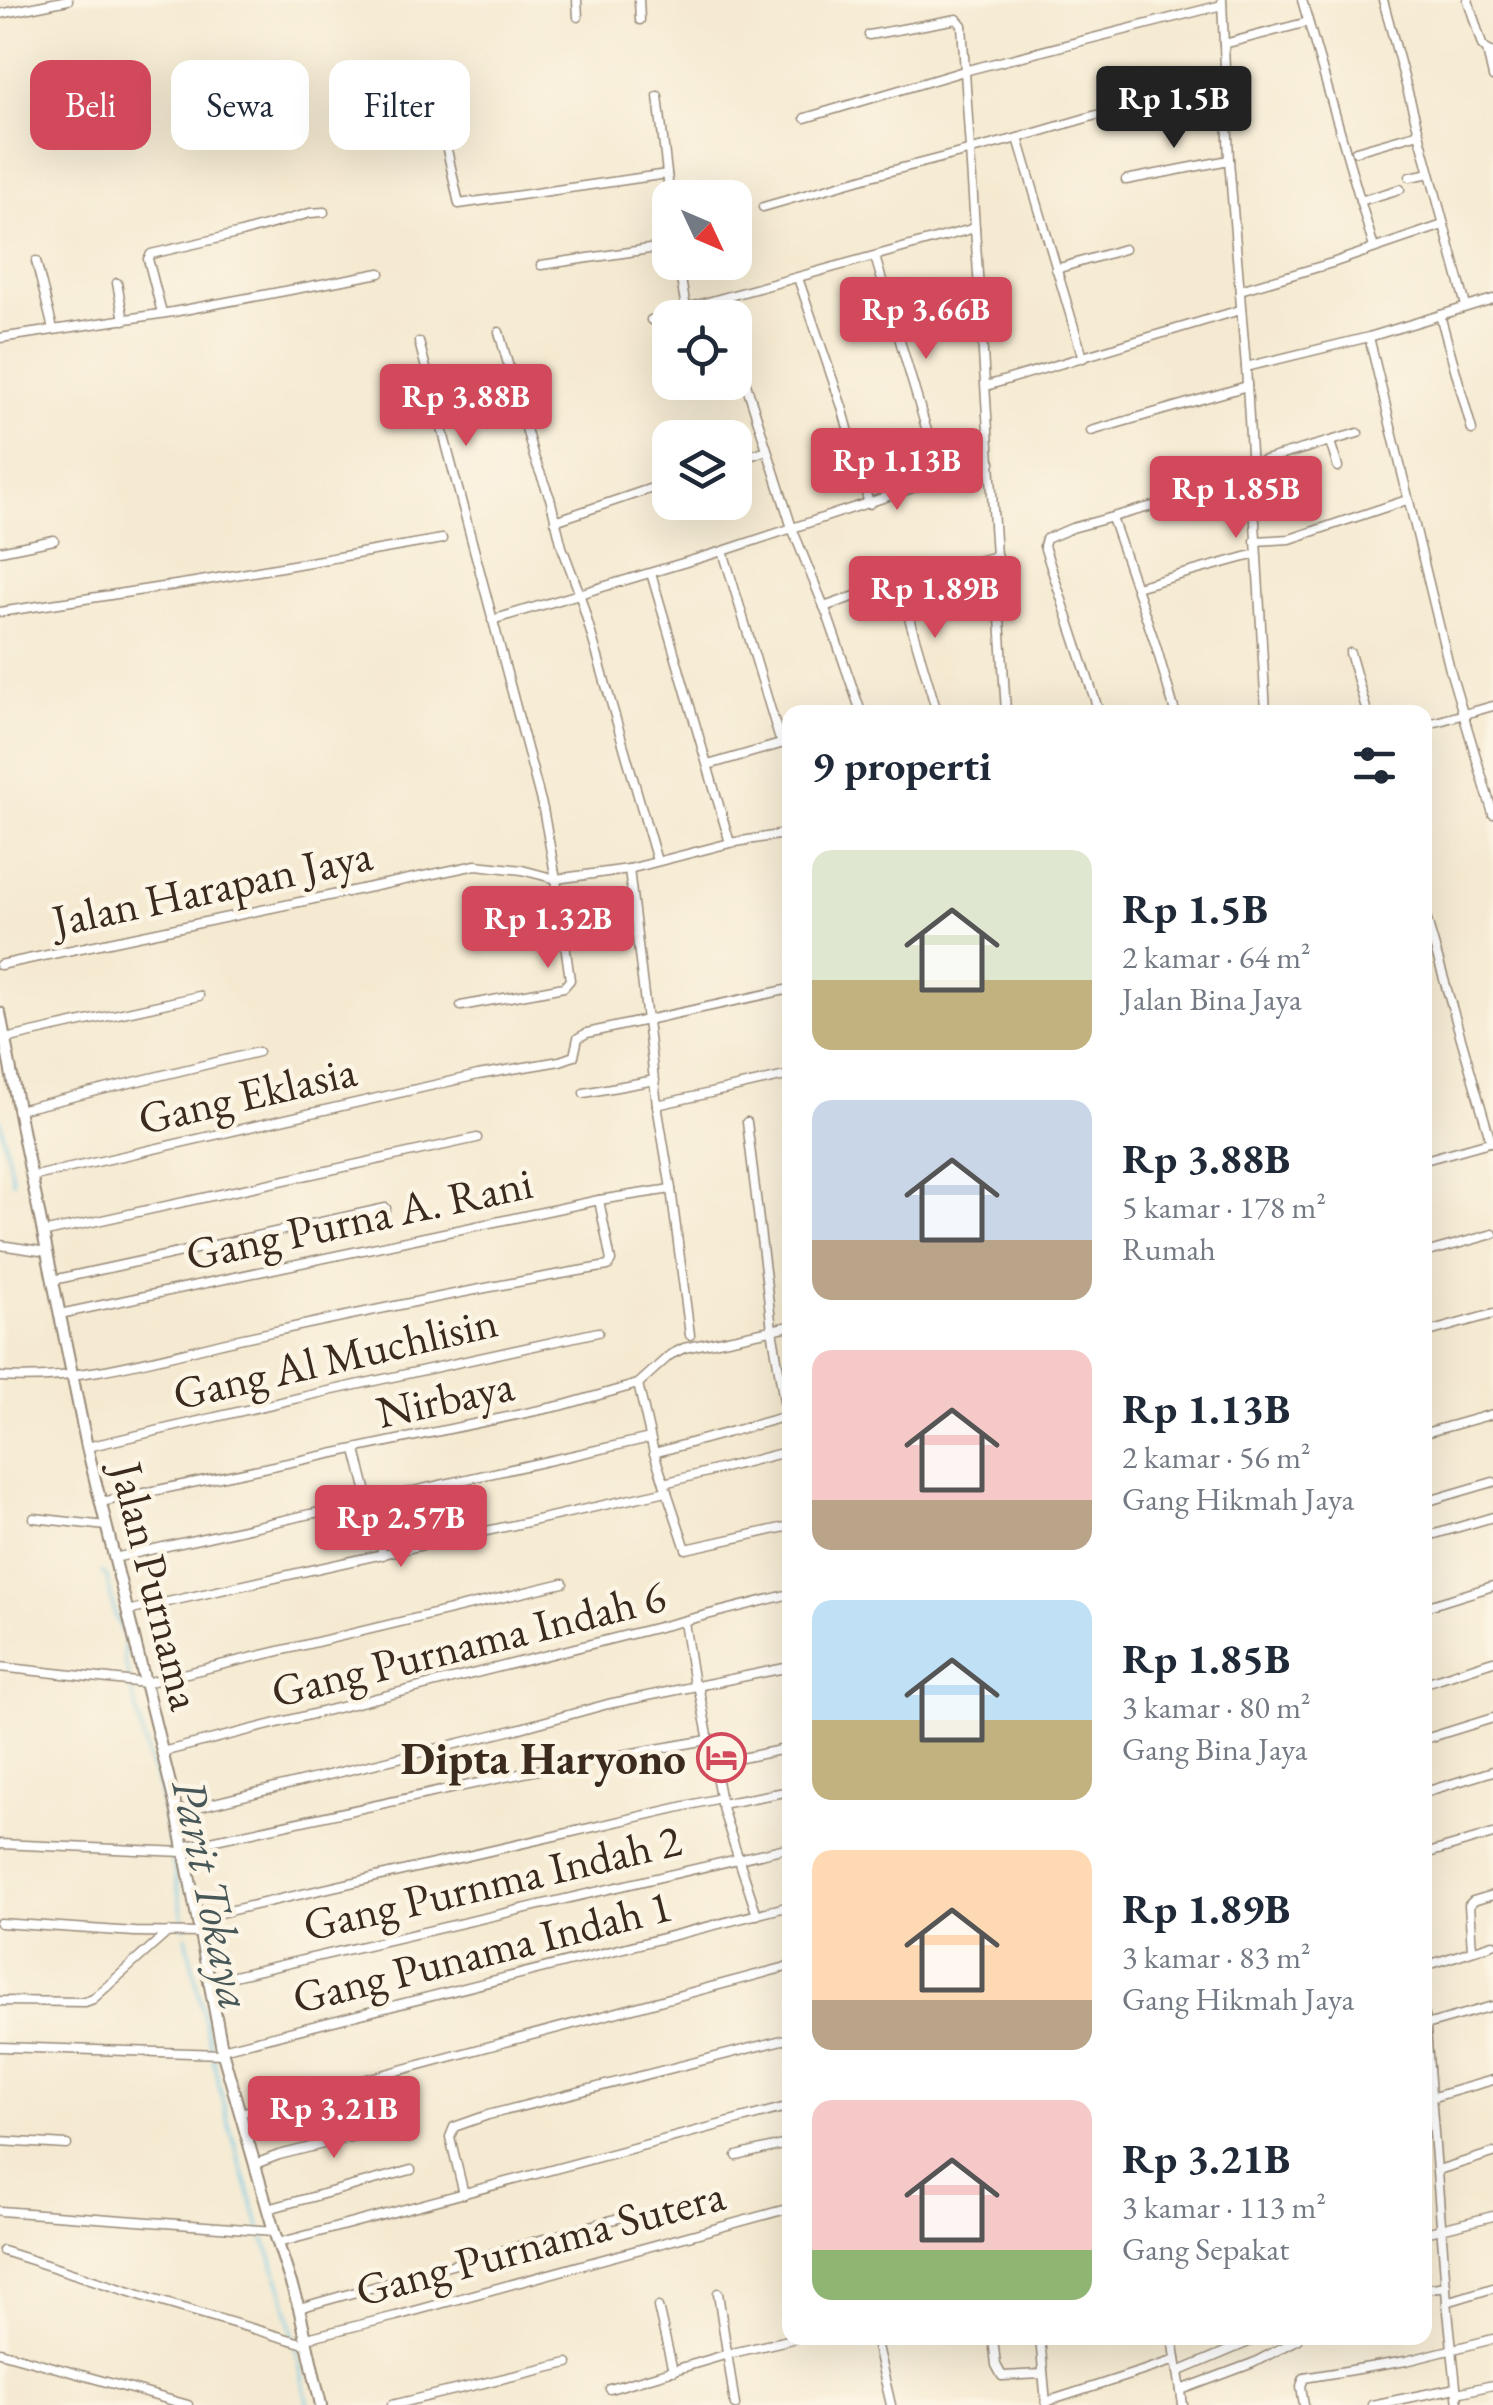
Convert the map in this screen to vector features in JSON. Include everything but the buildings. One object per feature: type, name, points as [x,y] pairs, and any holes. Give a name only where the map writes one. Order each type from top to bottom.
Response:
[{"type":"street","points":[[0,14],[68,0]]},
{"type":"street","points":[[577,0],[578,16]]},
{"type":"street","points":[[639,0],[640,20]]},
{"type":"street","points":[[1302,0],[1374,248]]},
{"type":"street","points":[[1383,0],[1466,306]]},
{"type":"street","points":[[1468,0],[1482,45],[1490,52],[1493,77]]},
{"type":"street","points":[[805,118],[1222,2],[1266,705]]},
{"type":"street","points":[[868,34],[957,19],[962,25],[1006,705]]},
{"type":"street","points":[[1224,44],[1308,22]]},
{"type":"street","points":[[763,207],[1226,77]]},
{"type":"street","points":[[658,96],[668,180]]},
{"type":"street","points":[[819,102],[823,112]]},
{"type":"street","points":[[1356,151],[1419,133]]},
{"type":"street","points":[[1018,138],[1082,358]]},
{"type":"street","points":[[447,150],[458,204],[667,174]]},
{"type":"street","points":[[1126,180],[1229,160]]},
{"type":"street","points":[[1410,177],[1430,173]]},
{"type":"street","points":[[1360,201],[1400,189]]},
{"type":"street","points":[[162,313],[148,259],[151,254],[324,212]]},
{"type":"street","points":[[1240,290],[1443,225]]},
{"type":"street","points":[[719,300],[975,228]]},
{"type":"street","points":[[541,265],[652,249]]},
{"type":"street","points":[[1056,268],[1124,249]]},
{"type":"street","points":[[875,258],[941,478]]},
{"type":"street","points":[[36,261],[53,329]]},
{"type":"street","points":[[0,338],[124,320],[380,273]]},
{"type":"street","points":[[798,278],[842,407],[869,504]]},
{"type":"street","points":[[117,283],[124,320]]},
{"type":"street","points":[[1246,367],[1369,337],[1493,299]]},
{"type":"street","points":[[986,386],[1240,310]]},
{"type":"street","points":[[1440,315],[1472,430]]},
{"type":"street","points":[[499,332],[657,861]]},
{"type":"street","points":[[1369,337],[1450,670],[1493,814]]},
{"type":"street","points":[[418,342],[543,809],[570,980],[564,987],[461,1006]]},
{"type":"street","points":[[1092,431],[1247,386]]},
{"type":"street","points":[[751,400],[792,528],[859,705]]},
{"type":"street","points":[[1251,464],[1358,433]]},
{"type":"street","points":[[1330,442],[1338,467]]},
{"type":"street","points":[[752,455],[767,450]]},
{"type":"street","points":[[492,620],[724,551],[990,462]]},
{"type":"street","points":[[1097,705],[1044,542],[1058,532],[1252,480]]},
{"type":"street","points":[[555,521],[652,488]]},
{"type":"street","points":[[1255,541],[1290,539],[1407,500]]},
{"type":"street","points":[[1112,518],[1172,705]]},
{"type":"street","points":[[0,612],[164,588],[442,539]]},
{"type":"street","points":[[0,551],[54,540]]},
{"type":"street","points":[[724,551],[782,739]]},
{"type":"street","points":[[1136,587],[1256,554]]},
{"type":"street","points":[[824,607],[898,580],[996,556]]},
{"type":"street","points":[[651,573],[730,843]]},
{"type":"street","points":[[898,580],[936,705]]},
{"type":"street","points":[[1350,653],[1366,705]]},
{"type":"street","points":[[1432,723],[1493,706]]},
{"type":"street","points":[[708,765],[782,745]]},
{"type":"street","name":"Jalan Harapan Jaya","points":[[0,964],[476,864],[556,879],[629,869],[730,843],[782,835]]},
{"type":"street","points":[[629,869],[657,1105],[691,1340]]},
{"type":"street","points":[[1432,939],[1492,1142],[1432,1158]]},
{"type":"street","points":[[648,1020],[782,991]]},
{"type":"street","points":[[5,1040],[199,996]]},
{"type":"street","name":"Jalan Purnama","points":[[0,1012],[86,1447],[128,1611],[135,1682],[162,1752],[177,1812],[181,1850],[198,1918],[196,1933],[208,1982],[217,2053],[240,2113],[273,2235],[299,2308],[321,2405]]},
{"type":"street","name":"Gang Eklasia","points":[[32,1177],[478,1075],[571,1058],[580,1036],[648,1020]]},
{"type":"street","points":[[18,1110],[258,1052]]},
{"type":"street","points":[[657,1105],[782,1077]]},
{"type":"street","points":[[584,1093],[655,1080]]},
{"type":"street","points":[[748,1122],[782,1387]]},
{"type":"street","points":[[42,1233],[477,1138]]},
{"type":"street","name":"Gang Purna A. Rani","points":[[60,1314],[599,1200],[672,1190]]},
{"type":"street","points":[[0,1377],[29,1379],[99,1373],[372,1312],[608,1266],[612,1261],[599,1200]]},
{"type":"street","points":[[53,1280],[386,1208]]},
{"type":"street","points":[[1432,1251],[1493,1234]]},
{"type":"street","points":[[0,1244],[47,1252]]},
{"type":"street","points":[[1432,1331],[1493,1314]]},
{"type":"street","name":"Nirbaya","points":[[101,1502],[564,1405],[638,1384],[691,1340],[782,1328]]},
{"type":"street","name":"Gang Al Muchlisin","points":[[86,1447],[598,1332]]},
{"type":"street","points":[[638,1384],[654,1453],[686,1548],[782,1528]]},
{"type":"street","points":[[1432,1430],[1493,1414]]},
{"type":"street","points":[[654,1453],[782,1417]]},
{"type":"street","points":[[114,1558],[650,1438]]},
{"type":"street","points":[[356,1450],[383,1555]]},
{"type":"street","points":[[128,1611],[383,1555],[665,1487],[782,1453]]},
{"type":"street","points":[[1432,1500],[1493,1482]]},
{"type":"street","points":[[1432,1535],[1493,1517]]},
{"type":"street","points":[[34,1518],[106,1526]]},
{"type":"street","points":[[0,1668],[135,1682],[563,1583]]},
{"type":"street","points":[[1432,1605],[1493,1586]]},
{"type":"street","name":"Gang Purnama Indah 6","points":[[162,1752],[782,1596]]},
{"type":"street","points":[[684,1622],[720,1801],[757,1915]]},
{"type":"street","points":[[1432,1681],[1493,1661]]},
{"type":"street","points":[[177,1812],[608,1704],[782,1669]]},
{"type":"street","points":[[1432,1737],[1493,1718]]},
{"type":"street","points":[[0,1844],[181,1850],[552,1767],[708,1740]]},
{"type":"street","points":[[712,1764],[782,1750]]},
{"type":"street","points":[[1432,1790],[1493,1771]]},
{"type":"street","points":[[198,1918],[720,1801],[782,1793]]},
{"type":"street","points":[[1432,1852],[1493,1834]]},
{"type":"street","name":"Gang Purnma Indah 2","points":[[208,1982],[782,1850]]},
{"type":"street","points":[[1472,1950],[1469,1905],[1493,1895]]},
{"type":"street","name":"Gang Punama Indah 1","points":[[0,2047],[217,2053],[782,1908]]},
{"type":"street","points":[[0,1923],[196,1933]]},
{"type":"street","points":[[0,2000],[93,1999],[168,1932]]},
{"type":"street","points":[[1432,1964],[1493,1944]]},
{"type":"street","points":[[240,2113],[782,1968]]},
{"type":"street","points":[[1432,2023],[1493,2006]]},
{"type":"street","points":[[464,2194],[450,2136],[454,2128],[507,2110],[782,2040]]},
{"type":"street","points":[[1432,2097],[1493,2080]]},
{"type":"street","points":[[0,2211],[273,2235],[464,2194],[782,2108]]},
{"type":"street","points":[[1432,2116],[1458,2405]]},
{"type":"street","points":[[255,2164],[402,2124]]},
{"type":"street","points":[[0,2141],[67,2145]]},
{"type":"street","points":[[738,2156],[782,2145]]},
{"type":"street","points":[[1438,2170],[1493,2153]]},
{"type":"street","points":[[268,2209],[411,2170]]},
{"type":"street","name":"Gang Purnama Sutera","points":[[305,2342],[782,2210]]},
{"type":"street","points":[[299,2308],[626,2216]]},
{"type":"street","points":[[1432,2232],[1493,2216]]},
{"type":"street","points":[[3,2251],[288,2341],[305,2342]]},
{"type":"street","points":[[1432,2288],[1446,2286]]},
{"type":"street","points":[[1446,2302],[1493,2288]]},
{"type":"street","points":[[718,2293],[735,2405]]},
{"type":"street","points":[[658,2307],[673,2371]]},
{"type":"street","points":[[1304,2405],[1304,2378],[1406,2361],[1493,2339]]},
{"type":"street","points":[[610,2390],[782,2341]]},
{"type":"street","points":[[877,2345],[890,2405]]},
{"type":"street","points":[[994,2345],[1002,2376],[1044,2374]]},
{"type":"street","points":[[1041,2345],[1046,2404],[1176,2360]]},
{"type":"street","points":[[1174,2345],[1183,2405]]},
{"type":"street","points":[[1178,2372],[1242,2345]]},
{"type":"street","points":[[1181,2390],[1253,2363],[1287,2345]]},
{"type":"street","points":[[0,2352],[188,2405]]},
{"type":"street","points":[[392,2405],[568,2363]]},
{"type":"street","points":[[1372,2405],[1493,2385]]},
{"type":"waterway","points":[[0,1118],[13,1182]]},
{"type":"waterway","name":"Parit Tokaya","points":[[102,1572],[107,1577],[115,1615],[125,1638],[124,1658],[148,1758],[159,1787],[185,1928]]},
{"type":"waterway","name":"Parit Tokaya","points":[[186,1936],[211,2050]]},
{"type":"waterway","name":"Parit Tokaya","points":[[213,2058],[256,2215],[284,2294],[308,2405]]},
{"type":"place","name":"Dipta Haryono","points":[[721,1758]]}]
